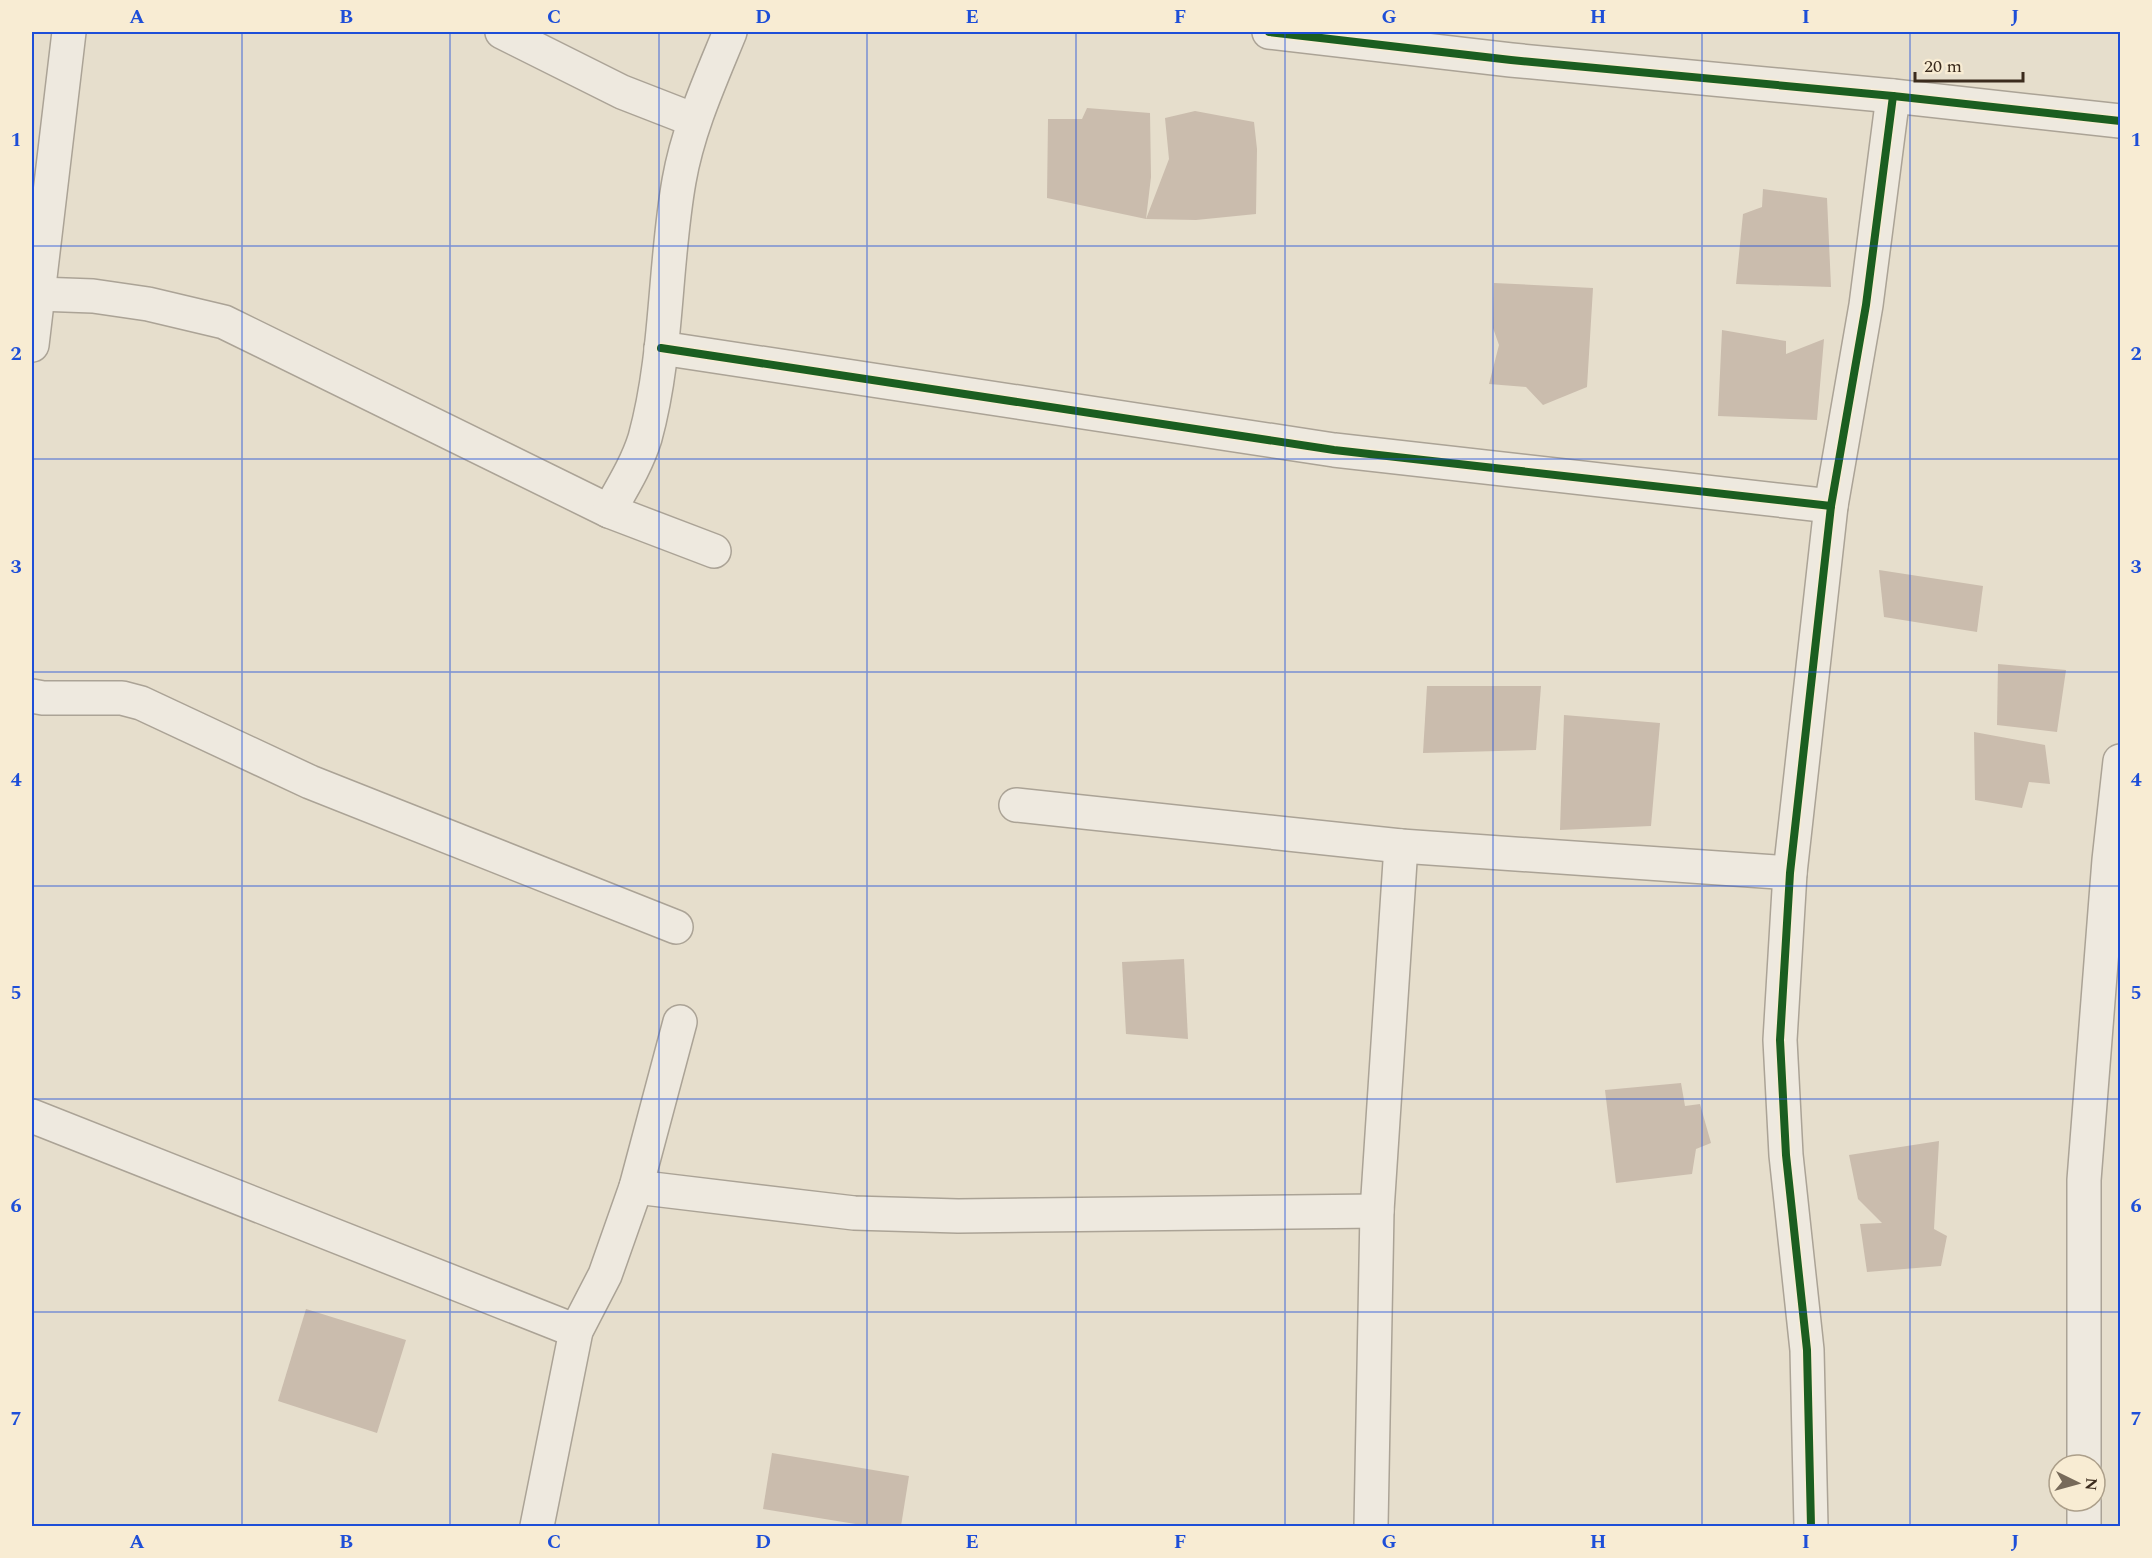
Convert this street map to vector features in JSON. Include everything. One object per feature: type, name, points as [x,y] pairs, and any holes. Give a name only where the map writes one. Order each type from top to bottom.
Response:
[{"type":"street","points":[[32,345],[69,32]]},
{"type":"street","points":[[502,32],[603,84],[694,120]]},
{"type":"street","points":[[609,511],[631,470],[644,439],[661,348],[679,182],[694,120],[730,32]]},
{"type":"street","points":[[1269,32],[1511,60],[1893,96],[2121,121]]},
{"type":"street","points":[[1811,1527],[1807,1350],[1786,1155],[1780,1040],[1790,873],[1831,506],[1866,305],[1893,96]]},
{"type":"street","points":[[38,294],[93,296],[148,304],[224,322],[609,511],[714,551]]},
{"type":"street","points":[[661,348],[1334,450],[1831,506]]},
{"type":"street","points":[[32,696],[122,698],[141,703],[310,782],[676,927]]},
{"type":"street","points":[[2084,1453],[2084,1180],[2109,860],[2121,761]]},
{"type":"street","points":[[1016,805],[1401,846],[1790,873]]},
{"type":"street","points":[[1371,1527],[1377,1211],[1401,846]]},
{"type":"street","points":[[537,1527],[576,1330],[605,1275],[636,1187],[680,1022]]},
{"type":"street","points":[[32,1116],[576,1330]]},
{"type":"street","points":[[636,1187],[854,1213],[958,1216],[1377,1211]]},
{"type":"building","points":[[1087,108],[1150,113],[1151,177],[1146,219],[1047,198],[1048,119],[1082,119]]},
{"type":"building","points":[[1195,111],[1254,122],[1257,149],[1256,214],[1196,220],[1146,219],[1169,159],[1165,118]]},
{"type":"building","points":[[1763,189],[1827,198],[1831,287],[1736,284],[1743,214],[1762,207]]},
{"type":"building","points":[[1494,283],[1593,288],[1587,387],[1543,405],[1526,387],[1489,384],[1499,345],[1493,328]]},
{"type":"building","points":[[1722,330],[1786,341],[1786,354],[1824,339],[1817,420],[1718,416]]},
{"type":"building","points":[[1879,570],[1983,586],[1977,632],[1884,617]]},
{"type":"building","points":[[1998,664],[2066,670],[2057,732],[1997,725]]},
{"type":"building","points":[[1427,686],[1541,686],[1536,750],[1423,753]]},
{"type":"building","points":[[1564,715],[1660,723],[1651,826],[1560,830]]},
{"type":"building","points":[[1974,732],[2045,745],[2050,784],[2029,782],[2022,808],[1975,800]]},
{"type":"building","points":[[1184,959],[1188,1039],[1126,1034],[1122,962]]},
{"type":"building","points":[[1681,1083],[1685,1106],[1700,1104],[1711,1143],[1696,1149],[1692,1174],[1616,1183],[1605,1090]]},
{"type":"building","points":[[1939,1141],[1934,1229],[1947,1236],[1941,1266],[1867,1272],[1860,1224],[1882,1223],[1858,1199],[1849,1155]]},
{"type":"building","points":[[306,1309],[406,1340],[377,1433],[278,1401]]},
{"type":"building","points":[[772,1453],[909,1476],[901,1526],[868,1526],[763,1509]]},
{"type":"cycle path","points":[[1269,32],[1511,60],[1893,96],[2120,121]]},
{"type":"cycle path","points":[[1811,1526],[1807,1350],[1786,1155],[1780,1040],[1790,873],[1831,506],[1866,305],[1893,96]]},
{"type":"cycle path","points":[[661,348],[1334,450],[1831,506]]}]
